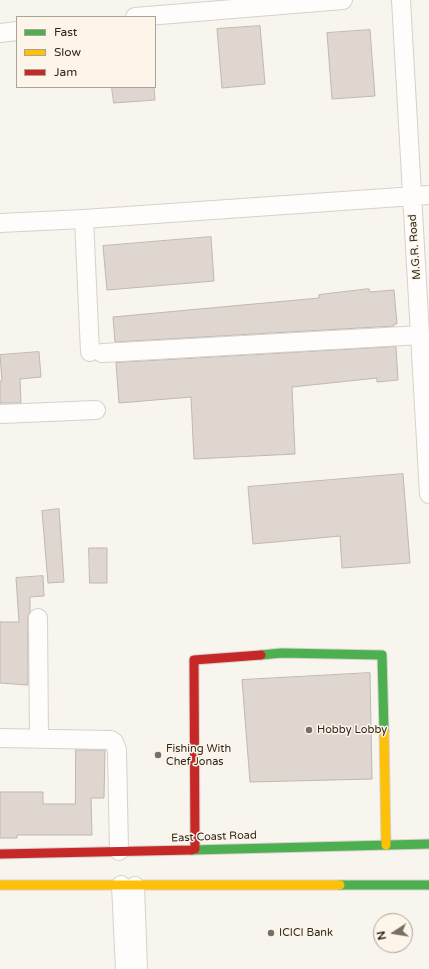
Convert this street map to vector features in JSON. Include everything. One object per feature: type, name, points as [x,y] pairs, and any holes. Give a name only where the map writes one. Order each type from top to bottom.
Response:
[{"type":"main road","points":[[195,849],[194,660],[281,653],[382,655],[386,845]]},
{"type":"main road","name":"East Coast Road","points":[[0,854],[429,844]]},
{"type":"main road","points":[[0,885],[429,885]]},
{"type":"street","points":[[147,16],[343,0]]},
{"type":"street","name":"M.G.R. Road","points":[[401,0],[429,494]]},
{"type":"street","points":[[0,33],[16,31]]},
{"type":"street","points":[[0,223],[84,219],[429,196]]},
{"type":"street","points":[[84,219],[96,353],[421,334]]},
{"type":"street","points":[[0,414],[96,410]]},
{"type":"street","points":[[38,618],[39,739]]},
{"type":"street","points":[[0,738],[111,740],[114,742],[116,750],[119,851]]},
{"type":"street","points":[[125,969],[128,886]]},
{"type":"street","points":[[128,886],[138,969]]},
{"type":"building","points":[[260,26],[265,84],[222,88],[217,29]]},
{"type":"building","points":[[370,30],[375,96],[332,99],[327,33]]},
{"type":"building","points":[[112,88],[154,88],[155,100],[114,103]]},
{"type":"building","points":[[211,237],[214,281],[107,290],[103,246]]},
{"type":"building","points":[[369,289],[370,292],[394,290],[397,324],[394,324],[394,326],[115,342],[113,317],[319,298],[319,295]]},
{"type":"building","points":[[396,347],[398,380],[377,382],[377,378],[292,387],[295,454],[194,459],[191,397],[119,403],[116,363]]},
{"type":"building","points":[[39,352],[41,377],[20,379],[21,403],[0,403],[0,381],[2,381],[0,355]]},
{"type":"building","points":[[403,474],[410,563],[342,568],[340,536],[253,544],[248,487]]},
{"type":"building","points":[[59,509],[64,582],[48,583],[42,511]]},
{"type":"building","points":[[89,548],[107,548],[107,583],[90,583]]},
{"type":"building","points":[[43,576],[44,596],[30,597],[30,611],[28,618],[28,685],[0,683],[0,622],[19,622],[16,578]]},
{"type":"building","name":"Hobby Lobby","points":[[370,673],[372,779],[250,782],[242,680]]},
{"type":"building","points":[[76,750],[105,750],[104,798],[91,798],[92,835],[17,835],[17,838],[0,838],[0,792],[43,792],[43,804],[75,804]]},
{"type":"traffic: fast","points":[[261,655],[281,653],[382,655],[384,731]]},
{"type":"traffic: fast","points":[[192,850],[429,844]]},
{"type":"traffic: fast","points":[[340,885],[429,885]]},
{"type":"traffic: slow","points":[[384,731],[386,845]]},
{"type":"traffic: slow","points":[[0,885],[340,885]]},
{"type":"traffic: jam","points":[[195,849],[194,660],[261,655]]},
{"type":"traffic: jam","points":[[0,854],[192,850]]},
{"type":"place","name":"Hobby Lobby","points":[[309,730]]},
{"type":"place","name":"Fishing With Chef Jonas","points":[[158,755]]},
{"type":"place","name":"ICICI Bank","points":[[271,933]]}]
